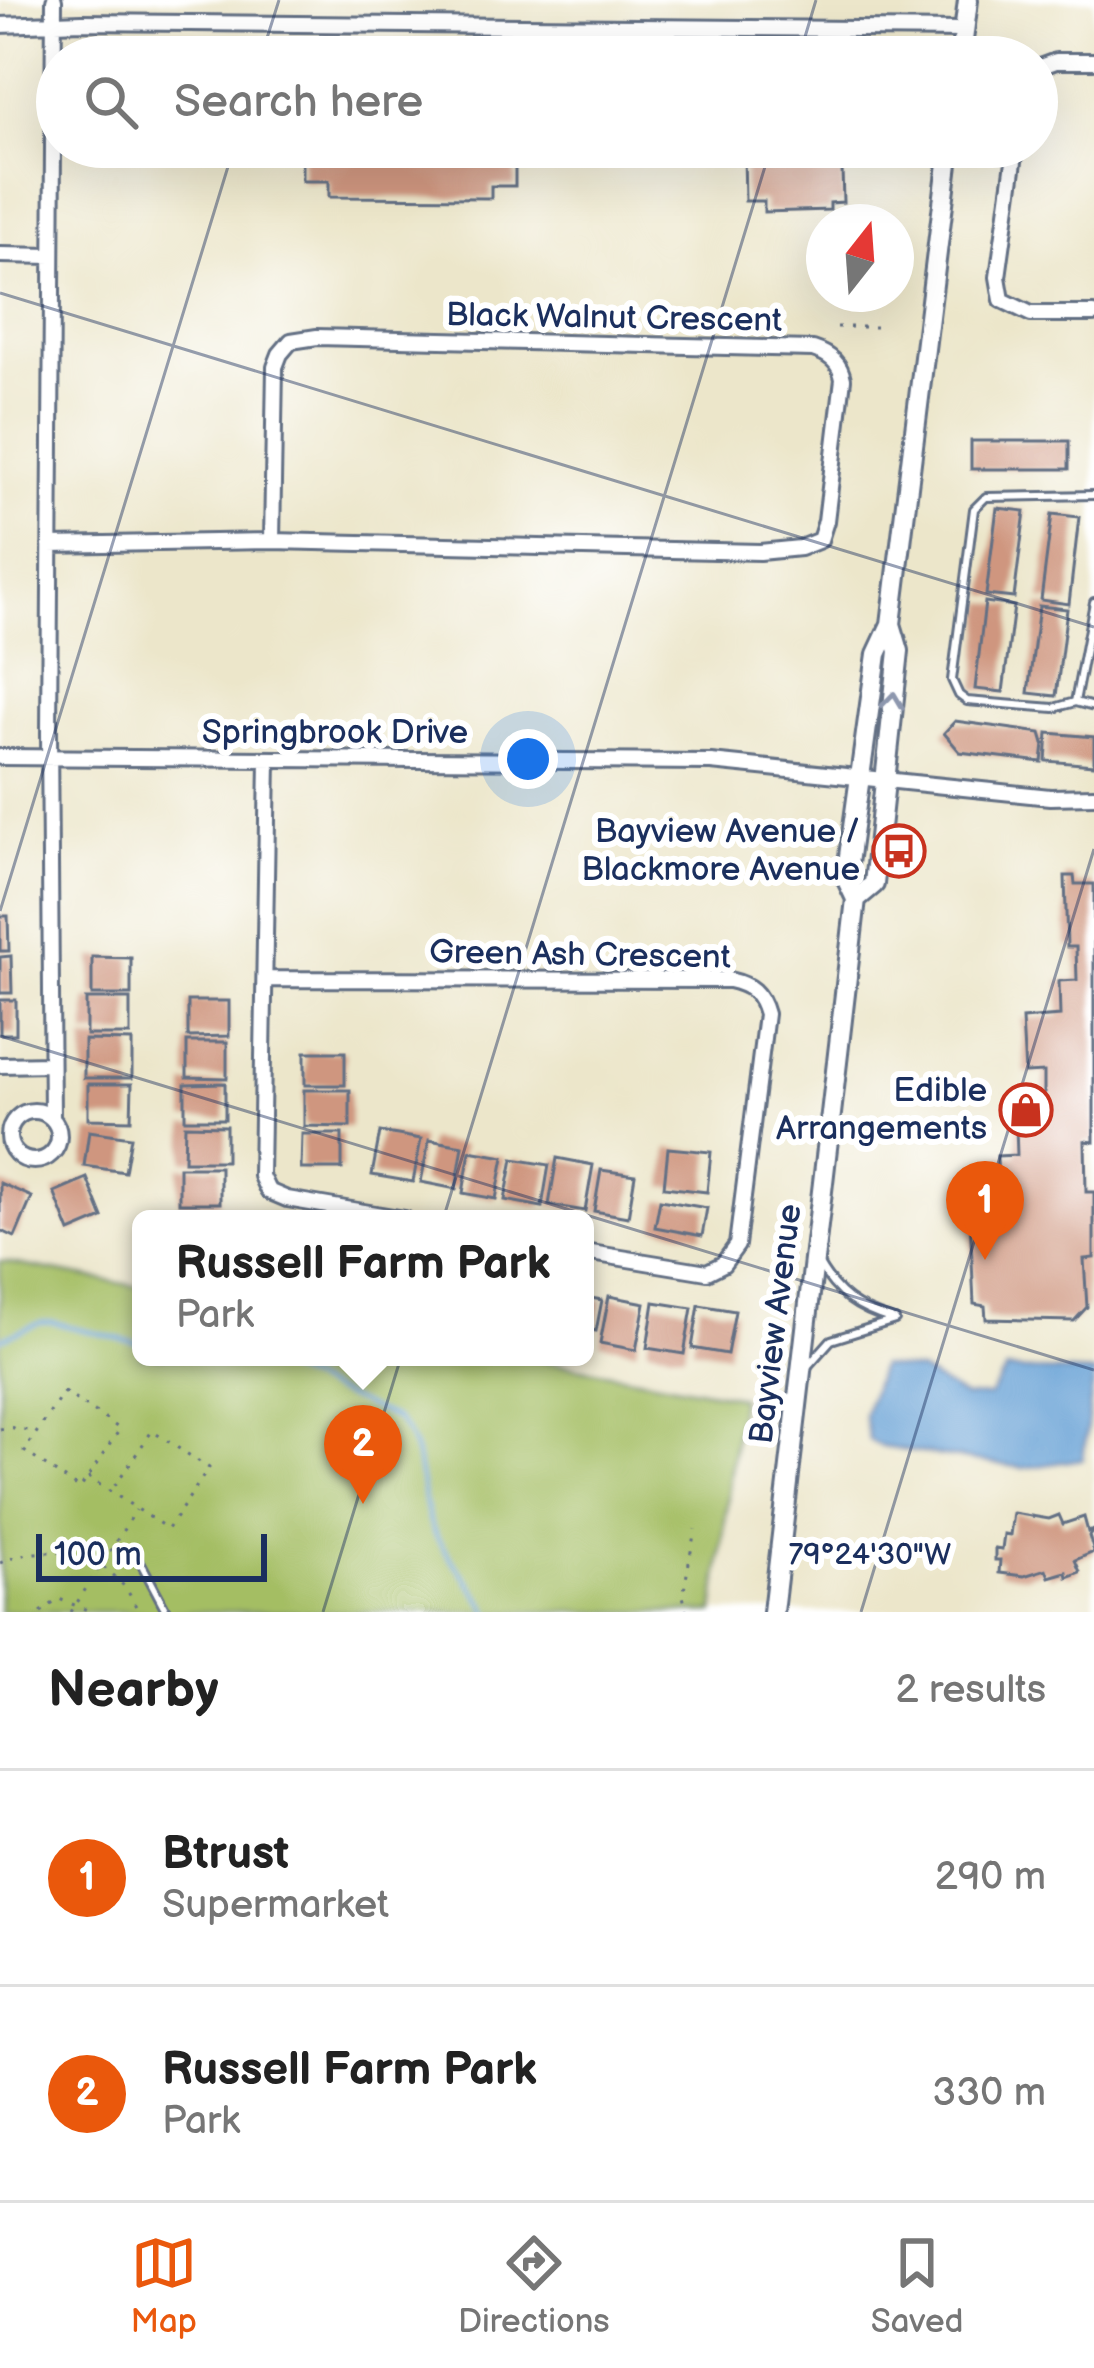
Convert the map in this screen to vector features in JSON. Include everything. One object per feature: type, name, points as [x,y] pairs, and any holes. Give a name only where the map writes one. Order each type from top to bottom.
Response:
[{"type":"main road","points":[[963,36],[968,0]]},
{"type":"main road","name":"Bayview Avenue","points":[[773,1612],[856,899],[846,878],[877,654],[891,624],[947,168]]},
{"type":"main road","name":"Bayview Avenue","points":[[856,899],[874,884],[899,651],[891,624]]},
{"type":"street","points":[[55,0],[55,36]]},
{"type":"street","points":[[0,25],[964,30]]},
{"type":"street","points":[[1058,61],[1094,61]]},
{"type":"street","points":[[52,1118],[53,168]]},
{"type":"street","points":[[1013,168],[998,277],[1002,300],[1031,314],[1094,314]]},
{"type":"street","points":[[0,255],[52,256]]},
{"type":"street","name":"Black Walnut Crescent","points":[[50,545],[272,541],[760,552],[800,548],[820,540],[826,520],[841,367],[826,353],[813,349],[317,337],[291,341],[275,367],[272,541]]},
{"type":"street","name":"Springbrook Drive","points":[[0,757],[711,762],[1050,797],[1094,796]]},
{"type":"street","points":[[268,760],[260,1176],[268,1191],[287,1199],[352,1210]]},
{"type":"street","name":"Green Ash Crescent","points":[[265,979],[729,980],[749,985],[762,999],[766,1014],[737,1245],[723,1264],[707,1271],[594,1253]]},
{"type":"street","points":[[0,1065],[50,1064]]},
{"type":"lane","points":[[1094,495],[986,497],[974,509],[952,680],[967,700],[1054,708],[1075,702],[1094,706]]},
{"type":"lane","points":[[1075,702],[1093,630],[1094,602]]},
{"type":"lane","points":[[800,1375],[831,1340],[895,1320],[850,1303],[814,1255]]},
{"type":"lane","points":[[138,1562],[167,1612]]},
{"type":"path","points":[[837,327],[880,327]]},
{"type":"path","points":[[64,1392],[120,1429],[80,1489],[25,1451],[37,1433],[64,1392]]},
{"type":"path","points":[[0,1429],[37,1433]]},
{"type":"path","points":[[88,1477],[168,1529],[209,1468],[152,1431],[111,1491]]},
{"type":"path","points":[[71,1612],[137,1509]]},
{"type":"path","points":[[687,1612],[683,1596],[695,1529]]},
{"type":"path","points":[[115,1543],[138,1562]]},
{"type":"path","points":[[0,1563],[22,1553],[57,1550],[102,1563],[134,1600],[138,1612]]},
{"type":"path","points":[[41,1612],[58,1599],[90,1611]]},
{"type":"green space","points":[[0,1261],[132,1285],[132,1366],[572,1366],[740,1397],[714,1612],[0,1612]]},
{"type":"water","points":[[880,1366],[920,1371],[964,1397],[989,1396],[1007,1370],[1094,1373],[1083,1459],[1024,1468],[882,1447],[869,1440],[864,1415]]},
{"type":"building","points":[[302,168],[515,168],[515,186],[491,186],[491,198],[329,197],[329,181],[302,181]]},
{"type":"building","points":[[744,168],[842,169],[843,202],[806,204],[806,211],[764,212],[764,201],[745,201]]},
{"type":"building","points":[[971,441],[1069,441],[1069,469],[971,469]]},
{"type":"building","points":[[997,508],[1025,511],[1014,598],[986,595]]},
{"type":"building","points":[[1052,514],[1079,517],[1069,604],[1041,600]]},
{"type":"building","points":[[985,602],[1014,606],[1003,692],[975,689]]},
{"type":"building","points":[[1039,606],[1067,609],[1056,696],[1028,693]]},
{"type":"building","points":[[955,721],[1041,733],[1042,762],[960,752],[944,733]]},
{"type":"building","points":[[1048,733],[1094,737],[1094,765],[1046,761]]},
{"type":"building","points":[[1065,876],[1074,876],[1075,884],[1094,884],[1094,1142],[1085,1141],[1086,1192],[1094,1192],[1094,1258],[1084,1259],[1087,1307],[1074,1321],[986,1319],[985,1306],[974,1304],[970,1217],[985,1215],[985,1202],[998,1189],[997,1156],[1017,1155],[1015,1099],[1044,1099],[1044,1072],[1025,1073],[1022,1019],[1060,1016],[1059,981],[1077,980],[1076,947],[1067,947]]},
{"type":"building","points":[[0,916],[8,916],[9,951],[0,951]]},
{"type":"building","points":[[11,956],[12,993],[0,993],[0,957]]},
{"type":"building","points":[[92,957],[131,958],[131,995],[92,995]]},
{"type":"building","points":[[86,999],[130,999],[130,1035],[86,1035]]},
{"type":"building","points":[[0,1000],[16,1000],[16,1034],[0,1034]]},
{"type":"building","points":[[188,1001],[229,1001],[229,1036],[188,1037]]},
{"type":"building","points":[[84,1040],[132,1041],[132,1078],[84,1078]]},
{"type":"building","points":[[187,1042],[227,1042],[227,1078],[187,1077]]},
{"type":"building","points":[[305,1052],[345,1052],[345,1085],[305,1085]]},
{"type":"building","points":[[225,1083],[225,1119],[185,1119],[185,1084]]},
{"type":"building","points":[[88,1084],[132,1084],[131,1120],[88,1119]]},
{"type":"building","points":[[304,1090],[350,1090],[350,1127],[304,1126]]},
{"type":"building","points":[[185,1125],[226,1126],[226,1161],[184,1161]]},
{"type":"building","points":[[89,1131],[131,1137],[125,1172],[84,1166]]},
{"type":"building","points":[[380,1132],[421,1139],[413,1182],[372,1175]]},
{"type":"building","points":[[302,1134],[342,1134],[342,1169],[301,1169]]},
{"type":"building","points":[[429,1140],[463,1146],[456,1189],[421,1182]]},
{"type":"building","points":[[668,1148],[711,1152],[707,1192],[664,1187]]},
{"type":"building","points":[[470,1151],[504,1157],[496,1199],[463,1193]]},
{"type":"building","points":[[557,1158],[593,1165],[585,1210],[549,1205]]},
{"type":"building","points":[[513,1159],[549,1165],[542,1207],[505,1200]]},
{"type":"building","points":[[179,1167],[220,1167],[220,1203],[179,1203]]},
{"type":"building","points":[[601,1170],[635,1175],[628,1217],[594,1211]]},
{"type":"building","points":[[87,1178],[103,1218],[70,1232],[54,1192]]},
{"type":"building","points":[[0,1183],[32,1197],[15,1237],[0,1230]]},
{"type":"building","points":[[660,1200],[707,1208],[702,1236],[655,1227]]},
{"type":"building","points":[[609,1296],[645,1303],[636,1350],[600,1343]]},
{"type":"building","points":[[594,1299],[602,1300],[594,1331]]},
{"type":"building","points":[[654,1302],[692,1308],[684,1354],[647,1348]]},
{"type":"building","points":[[699,1305],[735,1311],[727,1354],[692,1348]]},
{"type":"building","points":[[1013,1513],[1049,1519],[1059,1515],[1063,1524],[1084,1517],[1088,1532],[1094,1530],[1089,1536],[1094,1552],[1075,1560],[1080,1572],[1067,1577],[1066,1572],[1049,1577],[1046,1569],[1024,1576],[999,1573],[995,1548],[1002,1549],[1004,1534],[1010,1535]]},
{"type":"waterway","points":[[0,1339],[52,1322],[132,1342]]},
{"type":"waterway","points":[[274,1366],[395,1418],[404,1428],[433,1529],[489,1612]]},
{"type":"place","name":"Bayview Avenue / Blackmore Avenue","points":[[899,851]]},
{"type":"place","name":"Edible Arrangements","points":[[1026,1110]]},
{"type":"place","name":"Btrust","points":[[985,1260]]},
{"type":"place","name":"Russell Farm Park","points":[[363,1504]]}]
